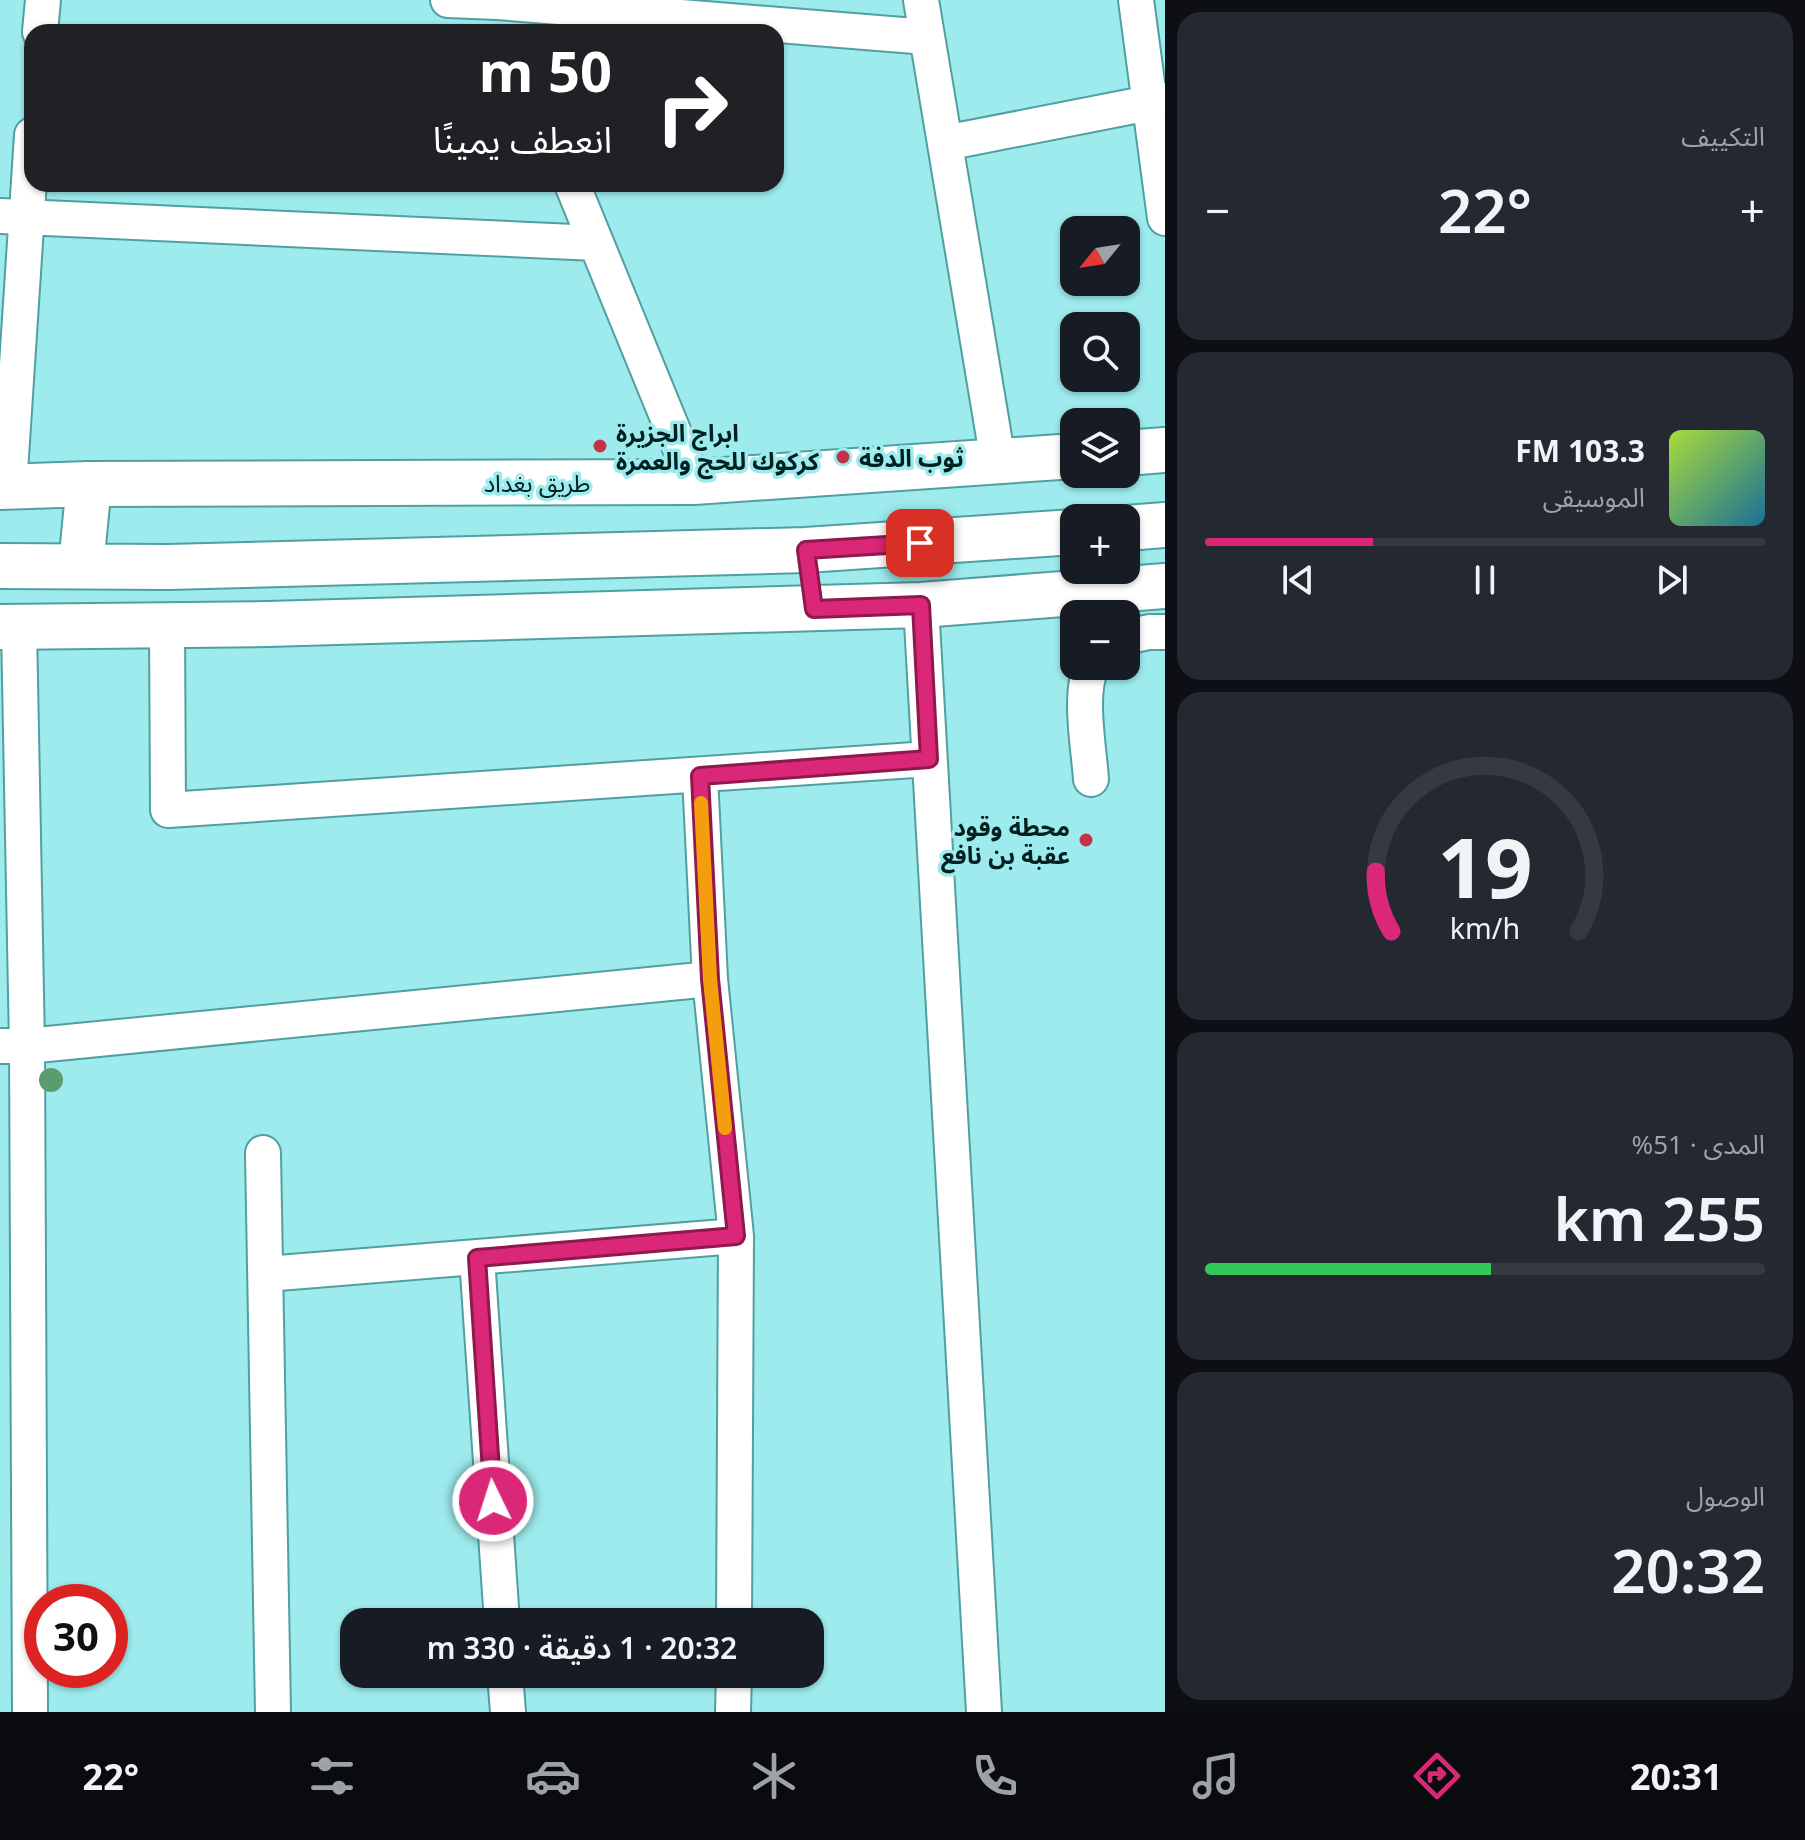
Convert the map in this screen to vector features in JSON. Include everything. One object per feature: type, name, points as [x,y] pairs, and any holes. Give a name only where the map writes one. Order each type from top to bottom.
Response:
[{"type":"main road","points":[[1140,452],[1165,450]]},
{"type":"main road","name":"طريق بغداد","points":[[4,487],[694,482],[1060,457]]},
{"type":"main road","points":[[81,565],[89,484]]},
{"type":"main road","points":[[1140,527],[1165,525]]},
{"type":"main road","points":[[0,566],[168,567],[806,550],[1060,533]]},
{"type":"main road","points":[[806,550],[814,609]]},
{"type":"main road","points":[[263,564],[268,624]]},
{"type":"main road","points":[[10,627],[268,624],[814,609],[932,604],[1165,586]]},
{"type":"street","points":[[41,24],[43,0]]},
{"type":"street","points":[[448,0],[501,11],[708,10],[927,37]]},
{"type":"street","points":[[921,0],[998,461]]},
{"type":"street","points":[[1136,0],[1157,101],[1165,218]]},
{"type":"street","points":[[945,143],[1157,101]]},
{"type":"street","points":[[4,487],[13,217],[24,170]]},
{"type":"street","points":[[575,192],[694,482]]},
{"type":"street","points":[[13,217],[596,243]]},
{"type":"street","points":[[932,604],[929,759],[984,1712]]},
{"type":"street","points":[[167,625],[168,810],[929,759]]},
{"type":"street","points":[[10,627],[14,1046],[30,1712]]},
{"type":"street","points":[[1140,634],[1165,632]]},
{"type":"street","points":[[1087,680],[1084,693],[1091,779]]},
{"type":"street","points":[[700,776],[710,979],[736,1236],[734,1608]]},
{"type":"street","points":[[14,1046],[710,979]]},
{"type":"street","points":[[263,1153],[273,1712]]},
{"type":"street","points":[[266,1274],[736,1236]]},
{"type":"street","points":[[477,1258],[501,1608]]},
{"type":"street","points":[[506,1688],[508,1712]]},
{"type":"street","points":[[733,1712],[734,1688]]},
{"type":"slow traffic","points":[[701,803],[710,979],[725,1128]]},
{"type":"place","name":"ابراج الجزيرة كركوك للحج والعمرة","points":[[600,446]]},
{"type":"place","name":"ثوب الدفة","points":[[843,457]]},
{"type":"place","name":"محطة وقود عقبة بن نافع","points":[[1086,840]]},
{"type":"route","points":[[493,1501],[477,1258],[736,1236],[710,979],[700,776],[929,759],[921,605],[814,609],[806,550],[920,543]]}]
